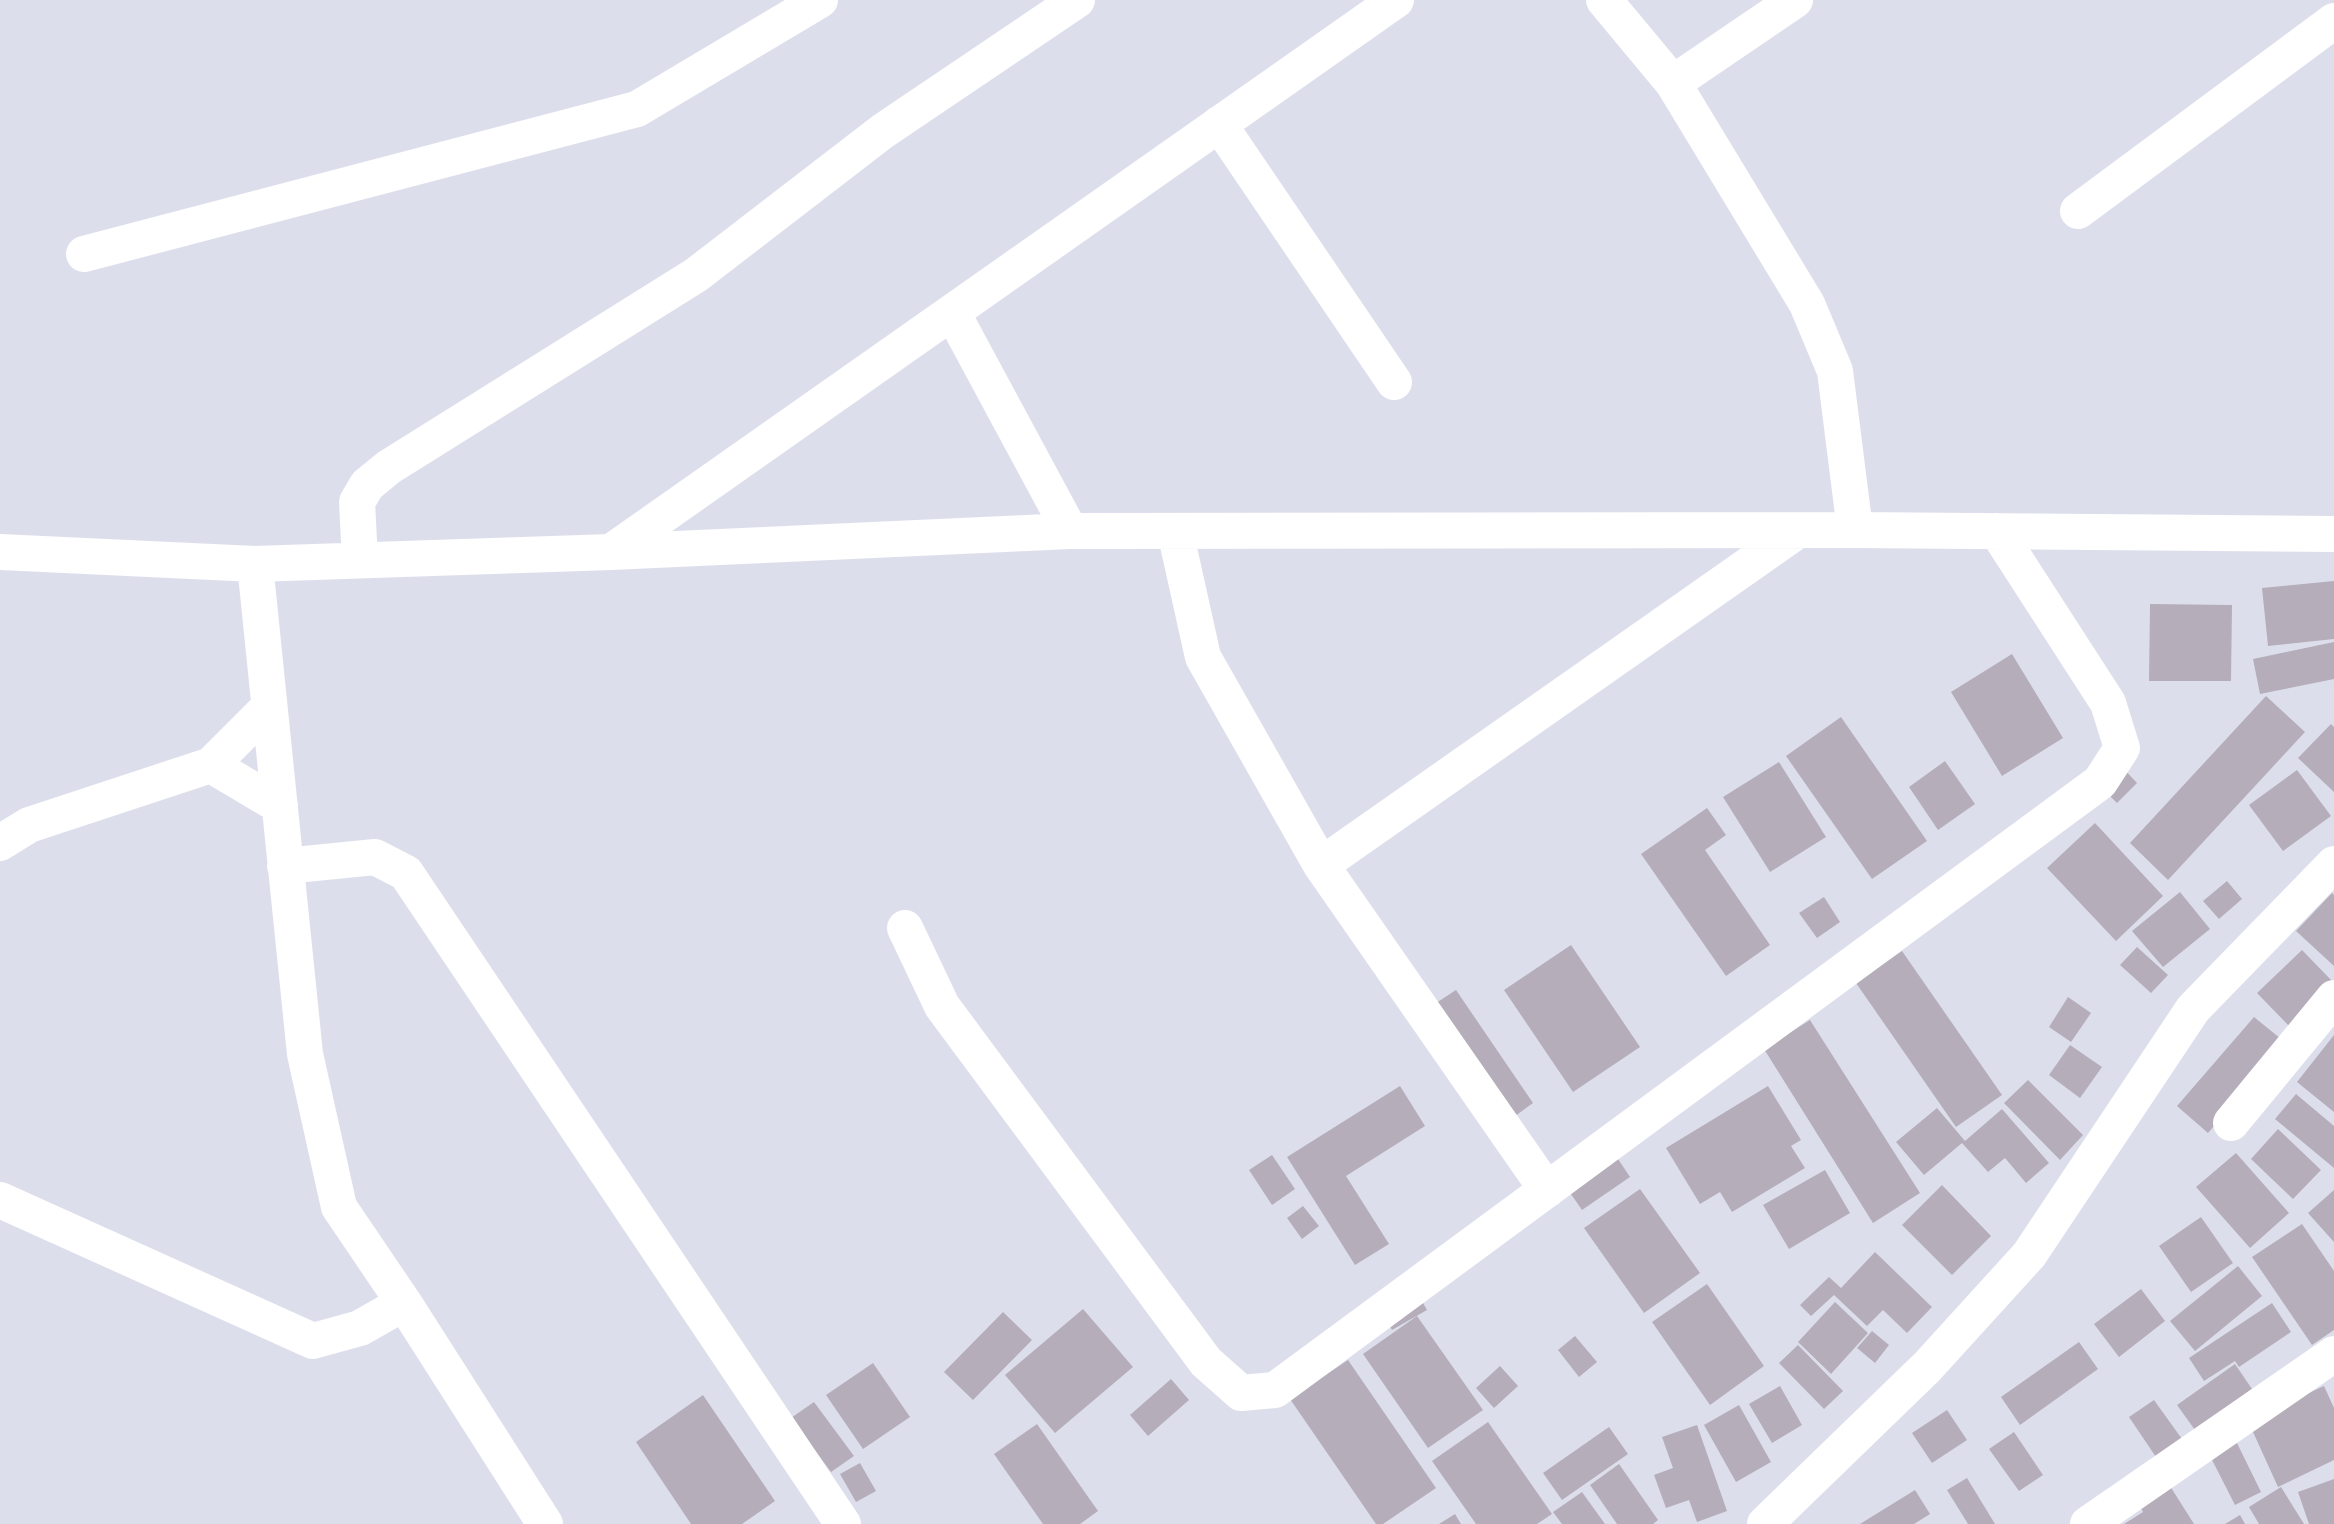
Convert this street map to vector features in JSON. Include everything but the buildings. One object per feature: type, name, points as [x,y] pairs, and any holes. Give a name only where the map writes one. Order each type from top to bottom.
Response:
[{"type":"street","points":[[84,254],[637,109],[820,0]]},
{"type":"street","points":[[360,560],[357,502],[367,485],[389,467],[696,275],[883,131],[1077,0]]},
{"type":"street","points":[[611,552],[1396,0]]},
{"type":"street","points":[[1604,0],[1673,83],[1807,304],[1835,371],[1855,530]]},
{"type":"street","points":[[1673,83],[1795,0]]},
{"type":"street","points":[[2324,0],[2334,14]]},
{"type":"street","points":[[2078,211],[2334,21]]},
{"type":"street","points":[[1219,124],[1394,382]]},
{"type":"street","points":[[952,312],[1070,531]]},
{"type":"street","points":[[0,552],[255,564],[611,552],[1070,531],[1855,530],[2334,534]]},
{"type":"street","points":[[1175,531],[1203,657],[1321,865],[1547,1190]]},
{"type":"street","points":[[1321,865],[1797,531]]},
{"type":"street","points":[[905,928],[942,1006],[1206,1362],[1241,1393],[1275,1390],[2100,782],[2122,748],[2108,703],[1997,531]]},
{"type":"street","points":[[255,564],[305,1054],[339,1207],[545,1524]]},
{"type":"street","points":[[0,843],[29,825],[211,765],[269,707]]},
{"type":"street","points":[[211,765],[280,806]]},
{"type":"street","points":[[285,866],[375,857],[406,873],[843,1524]]},
{"type":"street","points":[[1765,1524],[1927,1367],[2029,1255],[2193,1009],[2334,864]]},
{"type":"street","points":[[2231,1123],[2334,998]]},
{"type":"street","points":[[0,1200],[313,1341],[360,1328],[404,1303]]},
{"type":"street","points":[[2088,1524],[2334,1354]]}]
